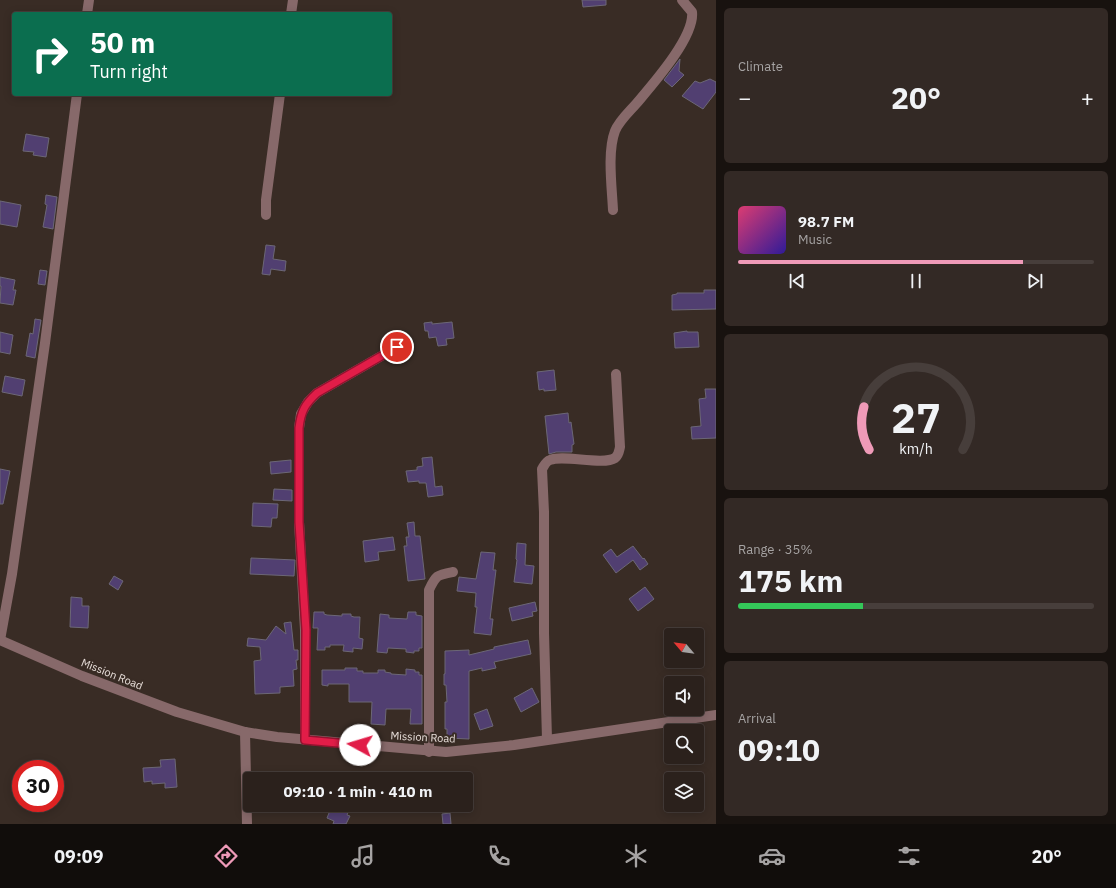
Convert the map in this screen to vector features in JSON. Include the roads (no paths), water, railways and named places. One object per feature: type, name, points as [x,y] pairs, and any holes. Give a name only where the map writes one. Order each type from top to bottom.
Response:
[{"type":"street","points":[[87,12],[89,0]]},
{"type":"street","points":[[291,12],[293,0]]},
{"type":"street","points":[[613,210],[611,162],[615,131],[651,87],[687,36],[692,23],[692,12],[682,0]]},
{"type":"street","points":[[0,640],[12,574],[45,343],[77,96]]},
{"type":"street","points":[[266,215],[266,200],[280,96]]},
{"type":"street","points":[[305,740],[306,630],[299,522],[298,465],[301,414],[308,402],[317,393],[397,347]]},
{"type":"street","points":[[547,740],[542,469],[550,460],[598,460],[616,458],[620,447],[616,374]]},
{"type":"street","points":[[429,752],[430,590],[433,581],[438,575],[452,572]]},
{"type":"street","name":"Mission Road","points":[[0,640],[82,676],[177,712],[245,732],[305,740],[429,752],[463,751],[716,715]]},
{"type":"street","points":[[245,732],[247,824]]}]
